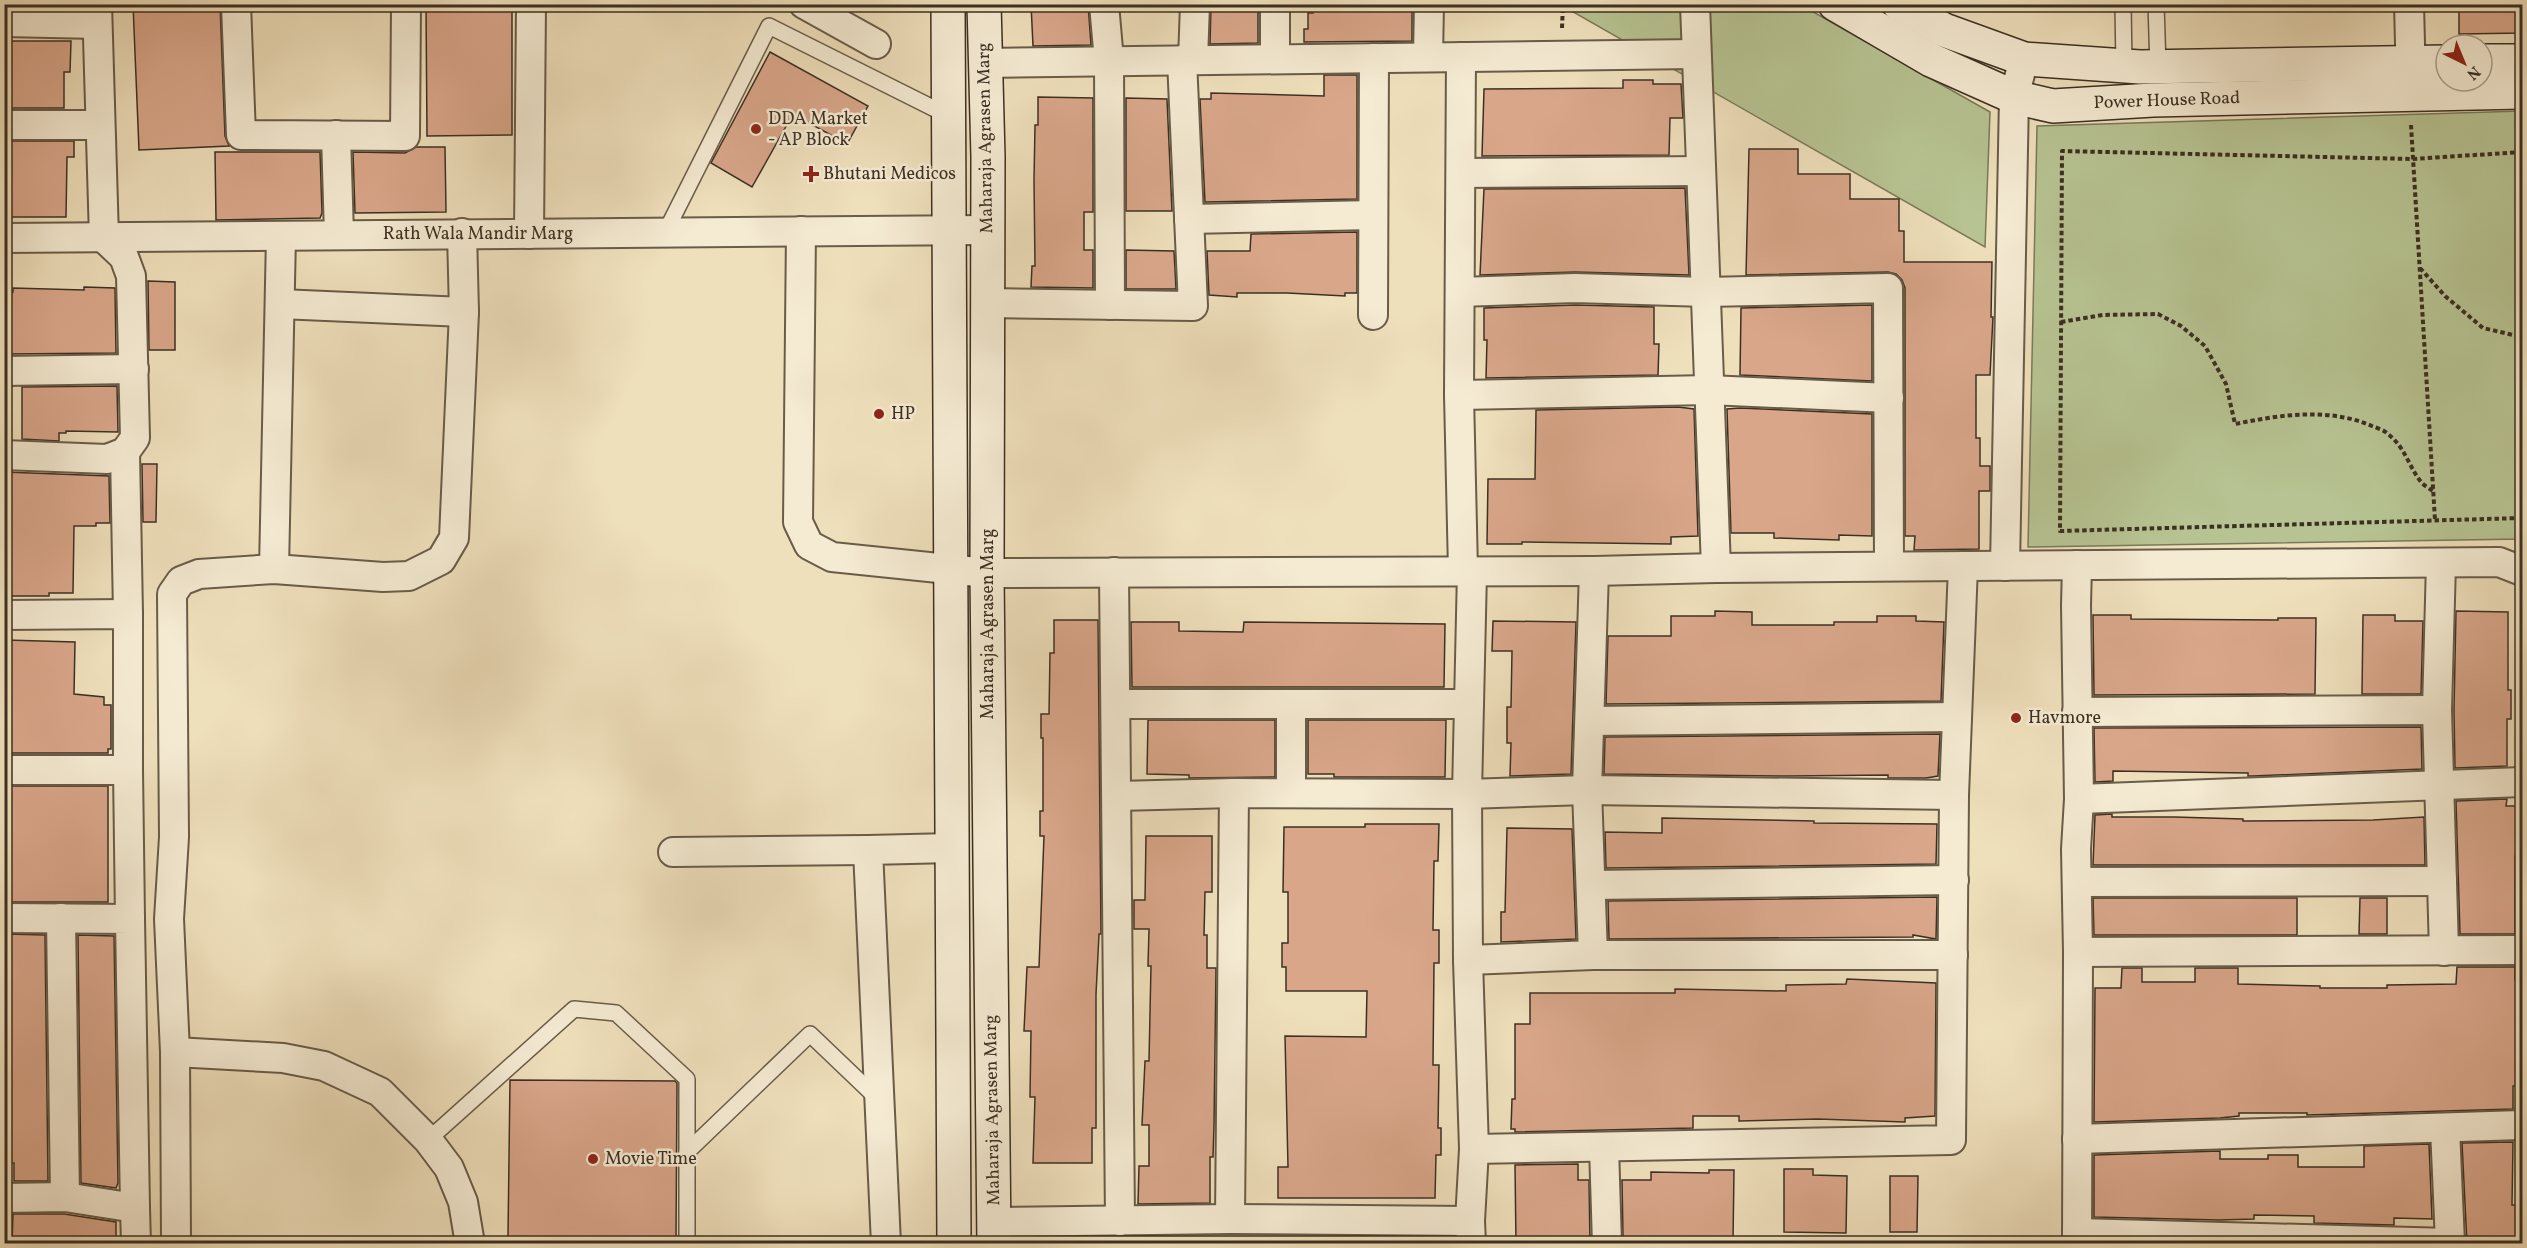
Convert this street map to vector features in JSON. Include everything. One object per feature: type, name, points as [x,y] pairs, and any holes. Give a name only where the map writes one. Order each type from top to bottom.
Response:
[{"type":"street","points":[[236,4],[241,135],[405,135],[406,4]]},
{"type":"street","points":[[529,234],[531,4]]},
{"type":"street","points":[[804,4],[876,44]]},
{"type":"street","name":"Maharaja Agrasen Marg","points":[[948,4],[951,230],[954,1244]]},
{"type":"street","name":"Maharaja Agrasen Marg","points":[[984,4],[988,230],[987,573],[994,1233]]},
{"type":"street","points":[[1104,4],[1108,62],[1110,305]]},
{"type":"street","points":[[988,303],[1193,306],[1189,219],[1188,60],[1195,4]]},
{"type":"street","points":[[1275,4],[1275,59]]},
{"type":"street","points":[[1428,4],[1428,57]]},
{"type":"street","points":[[1695,4],[1716,568]]},
{"type":"street","name":"Power House Road","points":[[1835,4],[1931,60],[2014,97],[2053,106],[2153,100],[2523,92]]},
{"type":"street","name":"Power House Road","points":[[1899,4],[1944,30],[2024,58],[2158,67],[2434,62]]},
{"type":"street","points":[[2409,4],[2411,94]]},
{"type":"street","points":[[4,22],[97,14],[104,237],[124,257],[132,276],[135,438],[125,452],[107,459],[4,455]]},
{"type":"street","points":[[986,63],[1696,54]]},
{"type":"street","points":[[994,1233],[1120,1221],[1230,1219],[1470,1232],[1474,1149],[1468,960],[1467,571],[1460,395],[1461,57]]},
{"type":"street","points":[[1373,315],[1374,58]]},
{"type":"street","points":[[2005,566],[2014,97],[2024,58]]},
{"type":"street","points":[[2494,61],[2523,61]]},
{"type":"street","points":[[2072,105],[2077,63]]},
{"type":"street","points":[[4,125],[100,125]]},
{"type":"street","points":[[336,135],[339,235]]},
{"type":"street","points":[[1461,172],[1701,171]]},
{"type":"street","points":[[1189,219],[1372,215]]},
{"type":"street","name":"Rath Wala Mandir Marg","points":[[4,238],[988,230]]},
{"type":"street","points":[[801,231],[798,522],[809,545],[832,557],[987,573],[1594,571],[1888,566],[2499,562],[2523,571]]},
{"type":"street","points":[[176,1244],[175,1052],[169,919],[174,837],[172,594],[181,581],[199,574],[274,569],[383,577],[409,576],[441,560],[454,538],[464,312],[462,233]]},
{"type":"street","points":[[274,569],[281,236]]},
{"type":"street","points":[[1460,291],[1575,288],[1706,292],[1888,288],[1888,566]]},
{"type":"street","points":[[280,304],[464,312]]},
{"type":"street","points":[[4,371],[134,369]]},
{"type":"street","points":[[1460,395],[1709,390],[1889,398]]},
{"type":"street","points":[[125,452],[135,1244]]},
{"type":"street","points":[[2440,563],[2437,710],[2444,951]]},
{"type":"street","points":[[1474,1149],[1951,1140],[1954,795],[1963,566]]},
{"type":"street","points":[[2077,566],[2079,799],[2077,1238],[2450,1243],[2445,1128]]},
{"type":"street","points":[[1593,955],[1587,790],[1594,571]]},
{"type":"street","points":[[1114,572],[1118,795],[1120,1221]]},
{"type":"street","points":[[4,615],[128,614]]},
{"type":"street","points":[[1117,704],[1469,704]]},
{"type":"street","points":[[1291,704],[1291,793]]},
{"type":"street","points":[[2077,712],[2437,710]]},
{"type":"street","points":[[1590,721],[1957,717]]},
{"type":"street","points":[[4,770],[128,770]]},
{"type":"street","points":[[2079,799],[2523,782]]},
{"type":"street","points":[[1118,795],[1291,793],[1467,795],[1587,790],[1954,795]]},
{"type":"street","points":[[1230,1219],[1234,793]]},
{"type":"street","points":[[673,852],[952,848]]},
{"type":"street","points":[[868,850],[886,1244]]},
{"type":"street","points":[[1591,885],[1953,880]]},
{"type":"street","points":[[2077,882],[2442,881]]},
{"type":"street","points":[[4,918],[130,920]]},
{"type":"street","points":[[60,918],[65,1197]]},
{"type":"street","points":[[2078,952],[2523,950]]},
{"type":"street","points":[[1468,960],[1593,955],[1953,955]]},
{"type":"street","points":[[175,1052],[283,1058],[324,1066],[380,1092],[428,1140],[449,1168],[463,1202],[470,1244]]},
{"type":"street","points":[[2077,1138],[2523,1125]]},
{"type":"street","points":[[1604,1147],[1607,1244]]},
{"type":"street","points":[[4,1198],[65,1197],[135,1208]]},
{"type":"lane","points":[[2123,4],[2124,66]]},
{"type":"lane","points":[[2156,4],[2158,67]]},
{"type":"lane","points":[[666,233],[769,26],[950,116]]},
{"type":"lane","points":[[428,1140],[574,1008],[616,1013],[687,1079],[687,1244]]},
{"type":"lane","points":[[687,1152],[810,1034],[879,1100]]},
{"type":"path","points":[[2523,152],[2412,159],[2062,151],[2060,531],[2523,518]]},
{"type":"path","points":[[2412,159],[2435,520]]},
{"type":"path","points":[[2420,268],[2445,296],[2483,328],[2523,337]]},
{"type":"path","points":[[2061,322],[2103,315],[2158,314],[2181,326],[2205,346],[2226,384],[2235,424],[2276,416],[2316,414],[2344,417],[2365,423],[2388,433],[2406,453],[2422,483],[2433,491]]},
{"type":"green space","points":[[1561,5],[1801,5],[1990,112],[1985,247]]},
{"type":"green space","points":[[2522,111],[2522,539],[2028,547],[2037,126]]},
{"type":"building","points":[[133,4],[220,4],[225,136],[229,146],[139,150]]},
{"type":"building","points":[[426,4],[512,4],[512,135],[427,136]]},
{"type":"building","points":[[1031,4],[1088,4],[1091,45],[1033,46]]},
{"type":"building","points":[[1313,4],[1412,4],[1412,41],[1304,42],[1304,29],[1308,29],[1308,13],[1313,13]]},
{"type":"building","points":[[2459,4],[2523,4],[2523,33],[2459,33]]},
{"type":"building","points":[[1211,6],[1258,6],[1258,43],[1210,44]]},
{"type":"building","points":[[10,41],[71,41],[70,72],[64,72],[64,108],[7,108]]},
{"type":"building","name":"DDA Market - AP Block","points":[[770,52],[868,106],[847,144],[793,114],[752,187],[711,163]]},
{"type":"building","points":[[1324,75],[1357,75],[1357,199],[1205,202],[1200,99],[1211,99],[1211,93],[1324,96]]},
{"type":"building","points":[[1623,80],[1653,80],[1653,84],[1681,84],[1683,118],[1670,118],[1669,155],[1482,156],[1484,89],[1623,88]]},
{"type":"building","points":[[1038,97],[1093,98],[1093,212],[1084,212],[1084,250],[1093,250],[1093,288],[1031,287],[1032,266],[1035,266],[1034,180]]},
{"type":"building","points":[[1126,98],[1167,99],[1172,211],[1126,211]]},
{"type":"building","points":[[7,141],[74,141],[74,157],[67,157],[66,217],[6,217]]},
{"type":"building","points":[[416,147],[445,147],[446,212],[355,213],[353,152],[405,153]]},
{"type":"building","points":[[1749,149],[1798,149],[1798,174],[1850,174],[1850,199],[1899,199],[1899,231],[1904,231],[1904,262],[1992,262],[1991,317],[1993,317],[1990,375],[1976,375],[1976,438],[1980,438],[1980,466],[1990,466],[1990,491],[1979,491],[1979,549],[1914,550],[1915,536],[1905,536],[1905,288],[1902,280],[1896,274],[1888,272],[1746,275]]},
{"type":"building","points":[[215,152],[320,152],[322,213],[320,218],[216,220]]},
{"type":"building","points":[[1685,188],[1689,275],[1575,272],[1480,275],[1484,189]]},
{"type":"building","points":[[1357,232],[1357,293],[1345,293],[1345,296],[1287,293],[1237,293],[1237,297],[1209,295],[1207,251],[1250,251],[1251,234]]},
{"type":"building","points":[[1126,250],[1174,251],[1176,289],[1126,289]]},
{"type":"building","points":[[148,281],[175,282],[175,350],[149,350]]},
{"type":"building","points":[[84,287],[115,288],[116,353],[4,354],[4,292],[13,292],[13,288],[84,290]]},
{"type":"building","points":[[1575,305],[1654,307],[1654,344],[1659,344],[1658,375],[1486,378],[1487,340],[1484,340],[1484,308]]},
{"type":"building","points":[[1872,305],[1872,381],[1740,375],[1741,308]]},
{"type":"building","points":[[117,386],[118,432],[66,431],[66,433],[59,433],[59,441],[22,439],[22,387]]},
{"type":"building","points":[[1678,407],[1694,409],[1698,536],[1671,537],[1671,544],[1522,542],[1522,544],[1487,544],[1488,479],[1535,479],[1536,410]]},
{"type":"building","points":[[1727,409],[1872,414],[1872,536],[1839,535],[1839,540],[1774,538],[1774,533],[1731,533]]},
{"type":"building","points":[[142,464],[157,464],[156,522],[143,522]]},
{"type":"building","points":[[4,472],[109,476],[110,523],[96,523],[96,526],[74,526],[73,593],[49,593],[49,596],[4,596]]},
{"type":"building","points":[[1715,611],[1752,612],[1752,625],[1834,625],[1834,622],[1877,622],[1877,616],[1916,616],[1916,621],[1944,622],[1941,701],[1606,704],[1608,636],[1671,636],[1671,616],[1715,616]]},
{"type":"building","points":[[2456,611],[2508,612],[2508,690],[2511,690],[2511,719],[2507,719],[2507,766],[2455,768]]},
{"type":"building","points":[[2093,615],[2131,615],[2131,619],[2316,618],[2315,694],[2094,695]]},
{"type":"building","points":[[2363,615],[2395,615],[2395,621],[2423,621],[2421,694],[2362,694]]},
{"type":"building","points":[[1054,620],[1098,620],[1101,934],[1099,934],[1096,994],[1096,1128],[1092,1128],[1092,1163],[1033,1163],[1035,1097],[1030,1097],[1031,1031],[1024,1031],[1027,967],[1039,967],[1044,836],[1040,836],[1040,811],[1043,811],[1041,714],[1049,714],[1050,653],[1054,653]]},
{"type":"building","points":[[1493,621],[1576,622],[1571,774],[1510,776],[1511,743],[1507,743],[1507,707],[1511,707],[1512,651],[1492,651]]},
{"type":"building","points":[[1131,622],[1179,622],[1179,631],[1243,632],[1244,622],[1445,624],[1444,687],[1132,687]]},
{"type":"building","points":[[6,640],[75,642],[74,694],[104,697],[104,705],[111,705],[111,749],[108,749],[108,753],[4,753]]},
{"type":"building","points":[[1148,720],[1275,720],[1275,777],[1189,778],[1189,775],[1147,774]]},
{"type":"building","points":[[1308,720],[1446,720],[1445,777],[1334,777],[1334,774],[1308,774]]},
{"type":"building","points":[[2421,727],[2422,769],[2253,776],[2248,776],[2248,773],[2113,771],[2113,781],[2095,782],[2094,728]]},
{"type":"building","points":[[1940,734],[1938,776],[1926,778],[1888,778],[1888,775],[1604,774],[1605,737]]},
{"type":"building","points":[[4,786],[108,786],[108,902],[5,902]]},
{"type":"building","points":[[2507,799],[2506,806],[2519,806],[2519,856],[2515,856],[2515,934],[2460,934],[2456,801]]},
{"type":"building","points":[[2112,814],[2112,817],[2243,819],[2243,821],[2373,820],[2424,817],[2425,865],[2093,865],[2095,815]]},
{"type":"building","points":[[1662,818],[1937,824],[1936,864],[1606,868],[1605,832],[1662,833]]},
{"type":"building","points":[[1365,824],[1439,824],[1438,861],[1434,861],[1433,930],[1439,930],[1439,963],[1434,963],[1433,1065],[1439,1065],[1438,1128],[1441,1128],[1441,1155],[1436,1155],[1435,1198],[1278,1198],[1278,1167],[1288,1167],[1285,1036],[1366,1037],[1367,991],[1286,991],[1286,967],[1282,967],[1282,943],[1288,943],[1288,892],[1283,892],[1284,827],[1365,827]]},
{"type":"building","points":[[1507,828],[1572,829],[1576,939],[1501,942],[1501,912],[1505,912]]},
{"type":"building","points":[[1146,836],[1212,836],[1212,892],[1205,892],[1204,935],[1207,935],[1207,968],[1216,968],[1214,1125],[1213,1157],[1210,1157],[1210,1203],[1138,1204],[1139,1166],[1149,1166],[1149,1125],[1142,1125],[1145,1061],[1149,1061],[1151,966],[1148,966],[1149,929],[1134,929],[1134,900],[1145,900]]},
{"type":"building","points":[[1937,897],[1936,939],[1913,935],[1913,937],[1609,939],[1608,901]]},
{"type":"building","points":[[2093,898],[2297,898],[2297,935],[2094,935]]},
{"type":"building","points":[[2360,898],[2387,898],[2387,934],[2359,934]]},
{"type":"building","points":[[5,934],[45,935],[48,1181],[14,1181],[14,1163],[4,1163]]},
{"type":"building","points":[[78,935],[114,936],[118,1183],[116,1188],[81,1183]]},
{"type":"building","points":[[2457,967],[2515,967],[2515,980],[2523,981],[2523,1048],[2519,1048],[2518,1086],[2513,1086],[2513,1109],[2307,1115],[2307,1113],[2239,1113],[2239,1116],[2220,1118],[2094,1122],[2095,988],[2121,988],[2122,968],[2142,968],[2142,982],[2195,982],[2195,968],[2238,968],[2238,984],[2387,988],[2387,985],[2456,984]]},
{"type":"building","points":[[1847,979],[1936,983],[1935,1116],[1905,1118],[1905,1122],[1818,1119],[1739,1121],[1739,1116],[1693,1116],[1693,1128],[1515,1132],[1515,1129],[1511,1129],[1512,1099],[1515,1099],[1515,1024],[1530,1024],[1530,993],[1675,993],[1675,989],[1786,991],[1786,985],[1846,984]]},
{"type":"building","name":"Movie Time","points":[[510,1080],[675,1081],[677,1083],[676,1239],[508,1237]]},
{"type":"building","points":[[2513,1142],[2512,1205],[2523,1205],[2523,1244],[2467,1244],[2462,1143]]},
{"type":"building","points":[[2429,1144],[2432,1219],[2394,1218],[2394,1225],[2314,1223],[2314,1216],[2254,1215],[2254,1219],[2219,1220],[2094,1217],[2094,1155],[2220,1151],[2220,1159],[2268,1159],[2268,1155],[2298,1155],[2298,1167],[2364,1167],[2364,1146]]},
{"type":"building","points":[[1578,1164],[1578,1180],[1589,1180],[1590,1244],[1516,1244],[1515,1165]]},
{"type":"building","points":[[1784,1169],[1813,1169],[1813,1175],[1847,1176],[1846,1233],[1784,1232]]},
{"type":"building","points":[[1709,1170],[1734,1170],[1733,1241],[1709,1240],[1709,1237],[1623,1237],[1622,1180],[1651,1180],[1651,1172],[1709,1173]]},
{"type":"building","points":[[1890,1176],[1918,1176],[1917,1232],[1890,1232]]},
{"type":"building","points":[[13,1214],[64,1214],[116,1222],[116,1244],[12,1244]]},
{"type":"place","name":"DDA Market - AP Block","points":[[756,129]]},
{"type":"place","name":"Bhutani Medicos","points":[[811,174]]},
{"type":"place","name":"HP","points":[[879,414]]},
{"type":"place","name":"Havmore","points":[[2016,718]]},
{"type":"place","name":"Movie Time","points":[[593,1159]]}]
